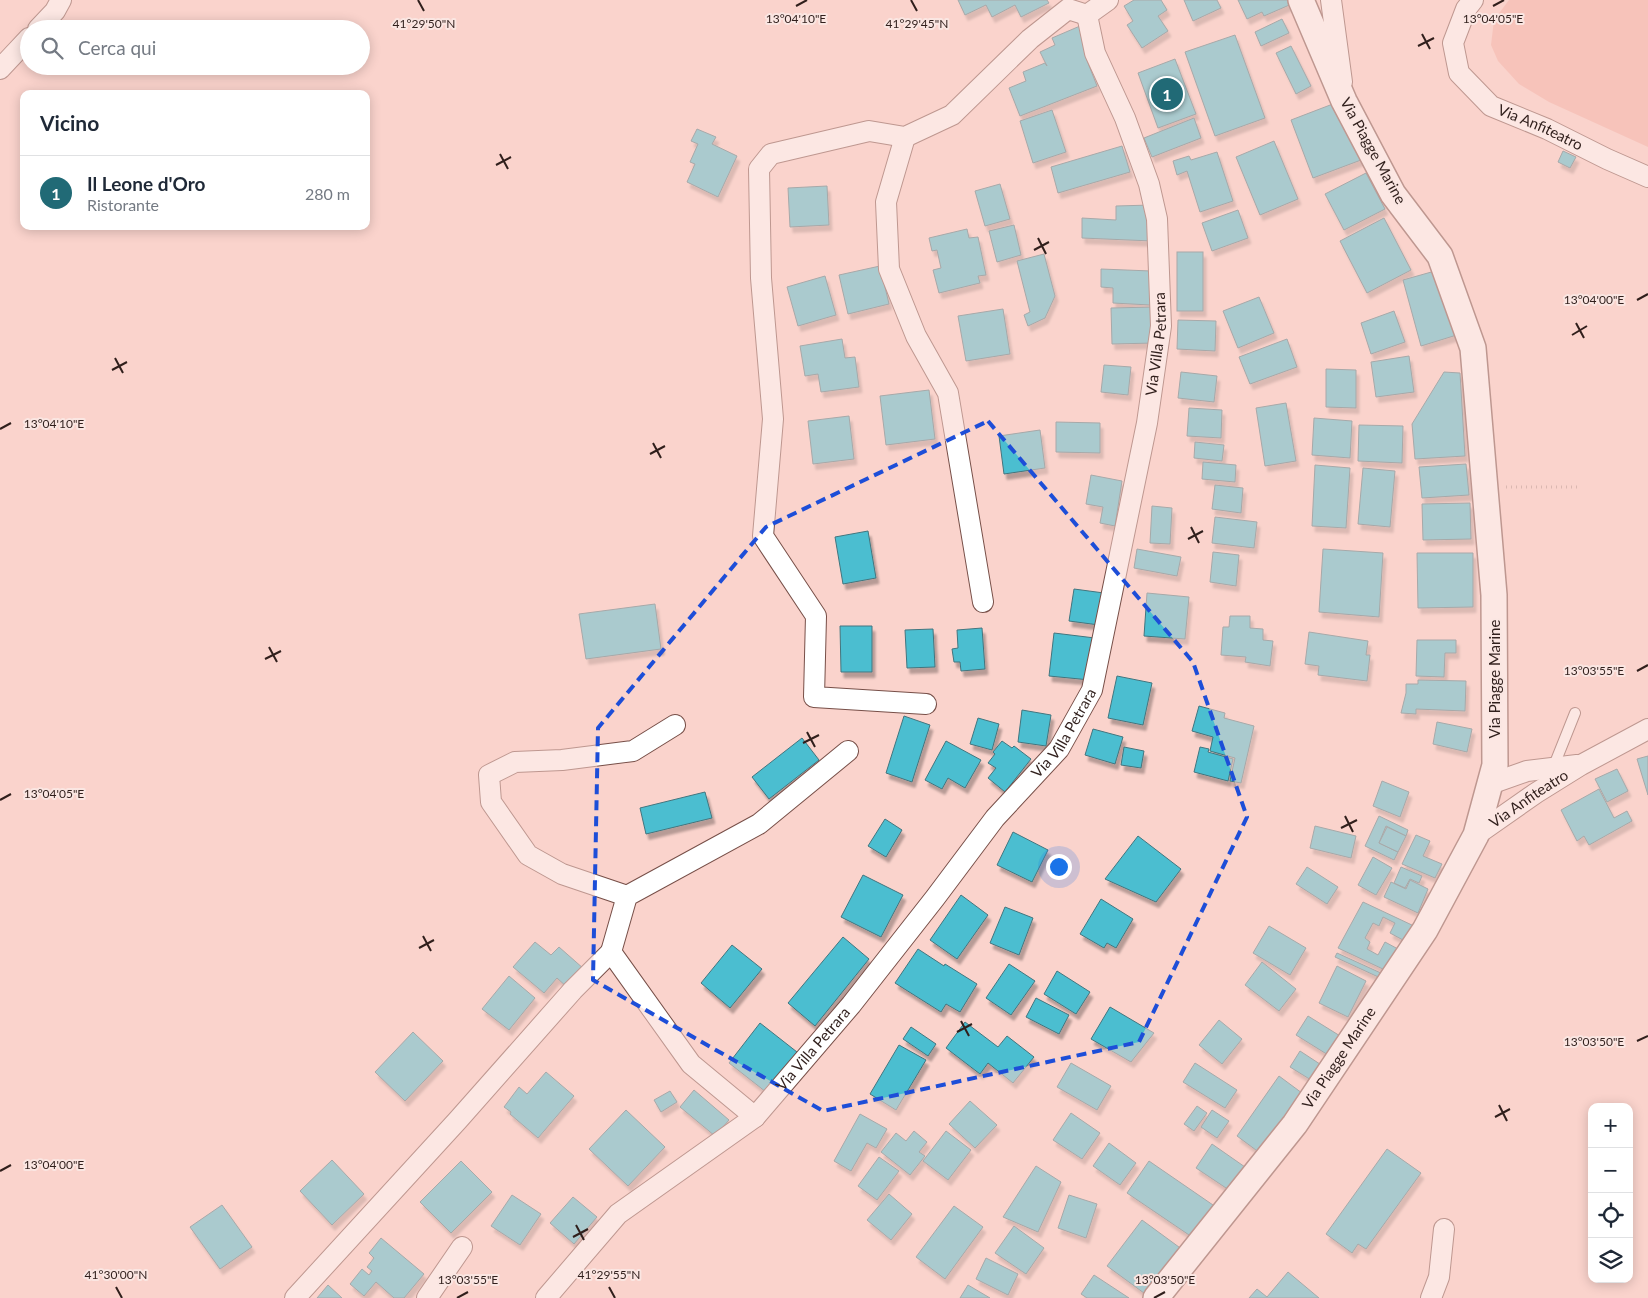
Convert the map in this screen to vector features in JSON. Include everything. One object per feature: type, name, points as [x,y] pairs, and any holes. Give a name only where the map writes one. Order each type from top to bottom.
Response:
[{"type":"street","points":[[46,20],[60,0]]},
{"type":"street","points":[[926,704],[814,697],[816,616],[763,536],[774,419],[761,278],[759,169],[771,154],[869,131],[905,137],[952,115],[1030,39],[1068,9],[1087,15],[1108,0]]},
{"type":"street","name":"Via Piagge Marine","points":[[1156,1298],[1294,1124],[1425,930],[1476,835],[1495,765],[1494,595],[1473,348],[1440,256],[1393,194],[1344,101],[1301,0]]},
{"type":"street","points":[[1331,0],[1344,101]]},
{"type":"street","name":"Via Anfiteatro","points":[[1473,0],[1466,9],[1453,43],[1458,73],[1491,106],[1547,129],[1648,177]]},
{"type":"street","name":"Via Villa Petrara","points":[[546,1298],[618,1214],[756,1117],[851,1006],[996,818],[1059,749],[1092,690],[1147,423],[1160,326],[1157,219],[1149,184],[1125,118],[1095,53],[1087,15]]},
{"type":"street","points":[[0,69],[20,48]]},
{"type":"street","points":[[905,137],[886,202],[889,270],[916,336],[948,393],[983,602]]},
{"type":"street","points":[[627,896],[562,874],[528,855],[491,802],[489,775],[515,762],[562,760],[633,751],[675,725]]},
{"type":"street","name":"Via Anfiteatro","points":[[1476,835],[1536,793],[1581,765],[1648,729]]},
{"type":"street","points":[[295,1298],[458,1120],[573,990],[611,952],[627,896],[759,824],[848,751]]},
{"type":"street","name":"Via Anfiteatro","points":[[1490,784],[1527,770],[1581,765]]},
{"type":"street","points":[[611,952],[691,1064],[756,1117]]},
{"type":"street","points":[[1431,1298],[1438,1277],[1444,1229]]},
{"type":"street","points":[[428,1298],[462,1247]]},
{"type":"lane","points":[[1553,768],[1575,713]]},
{"type":"path","points":[[1486,488],[1580,487]]},
{"type":"highlighted area","points":[[988,421],[1193,662],[1247,817],[1139,1042],[823,1111],[593,980],[598,728],[766,527]]},
{"type":"shaded area","points":[[1509,0],[1648,0],[1648,147],[1549,102],[1519,84],[1498,61],[1491,45],[1494,20]]},
{"type":"building","points":[[958,0],[1047,0],[1049,3],[1021,17],[1015,5],[992,17],[986,5],[965,15]]},
{"type":"building","points":[[1134,0],[1161,0],[1167,10],[1158,16],[1168,31],[1142,48],[1127,25],[1133,21],[1124,6]]},
{"type":"building","points":[[1184,0],[1217,0],[1221,8],[1193,21]]},
{"type":"building","points":[[1238,0],[1292,0],[1294,3],[1264,16],[1262,12],[1247,19]]},
{"type":"building","points":[[1282,19],[1289,33],[1261,46],[1255,32]]},
{"type":"building","points":[[1080,26],[1086,58],[1097,86],[1020,116],[1009,88],[1026,81],[1023,72],[1045,63],[1047,66],[1040,52],[1055,45],[1052,38]]},
{"type":"building","points":[[1235,35],[1265,118],[1215,136],[1185,52]]},
{"type":"building","points":[[1291,46],[1311,86],[1296,94],[1276,53]]},
{"type":"building","points":[[1175,59],[1196,114],[1158,128],[1138,73]]},
{"type":"building","points":[[1338,102],[1361,160],[1313,178],[1291,120]]},
{"type":"building","points":[[1052,110],[1066,152],[1033,163],[1020,121]]},
{"type":"building","points":[[1194,118],[1201,138],[1152,157],[1144,138]]},
{"type":"building","points":[[697,129],[716,137],[712,144],[737,156],[718,197],[687,182],[695,164],[690,162],[698,144],[691,141]]},
{"type":"building","points":[[1274,141],[1298,199],[1260,215],[1236,157]]},
{"type":"building","points":[[1122,146],[1130,172],[1058,193],[1051,167]]},
{"type":"building","points":[[1563,151],[1576,157],[1570,168],[1558,162]]},
{"type":"building","points":[[1217,152],[1233,201],[1200,212],[1187,171],[1177,175],[1173,161],[1189,156],[1191,160]]},
{"type":"building","points":[[1366,173],[1385,209],[1344,230],[1325,194]]},
{"type":"building","points":[[1000,184],[1010,219],[985,226],[975,191]]},
{"type":"building","points":[[827,186],[829,225],[790,227],[788,188]]},
{"type":"building","points":[[1151,205],[1152,241],[1082,238],[1082,218],[1116,220],[1116,206]]},
{"type":"building","points":[[1238,210],[1248,238],[1212,251],[1202,223]]},
{"type":"building","points":[[1384,218],[1411,270],[1367,293],[1340,241]]},
{"type":"building","points":[[1014,225],[1021,255],[997,262],[989,231]]},
{"type":"building","points":[[967,229],[969,238],[978,237],[986,275],[978,276],[980,283],[939,293],[933,270],[941,268],[937,250],[932,251],[929,238]]},
{"type":"building","points":[[1177,252],[1203,252],[1203,311],[1177,311]]},
{"type":"building","points":[[1044,254],[1055,296],[1045,318],[1028,326],[1024,315],[1030,312],[1017,261]]},
{"type":"building","points":[[880,266],[889,304],[848,314],[839,275]]},
{"type":"building","points":[[1101,269],[1151,271],[1150,305],[1113,303],[1113,288],[1101,287]]},
{"type":"building","points":[[1442,269],[1460,334],[1421,346],[1403,280]]},
{"type":"building","points":[[825,276],[836,315],[798,326],[787,287]]},
{"type":"building","points":[[1259,297],[1274,333],[1238,348],[1223,311]]},
{"type":"building","points":[[1154,307],[1155,343],[1112,344],[1111,308]]},
{"type":"building","points":[[1003,309],[1010,354],[966,361],[958,316]]},
{"type":"building","points":[[1394,311],[1405,342],[1371,354],[1361,323]]},
{"type":"building","points":[[1178,320],[1216,321],[1215,351],[1177,349]]},
{"type":"building","points":[[842,339],[845,358],[855,357],[859,387],[821,392],[818,374],[805,376],[800,346]]},
{"type":"building","points":[[1287,339],[1297,367],[1250,384],[1239,357]]},
{"type":"building","points":[[1409,356],[1414,392],[1376,397],[1371,362]]},
{"type":"building","points":[[1104,365],[1131,367],[1128,395],[1101,392]]},
{"type":"building","points":[[1326,369],[1356,370],[1356,408],[1326,407]]},
{"type":"building","points":[[1181,372],[1217,376],[1214,402],[1178,398]]},
{"type":"building","points":[[1444,372],[1460,373],[1465,456],[1415,459],[1412,424]]},
{"type":"building","points":[[929,390],[935,439],[886,445],[880,396]]},
{"type":"building","points":[[1286,403],[1296,461],[1265,466],[1256,408]]},
{"type":"building","points":[[1189,408],[1222,410],[1221,438],[1187,436]]},
{"type":"building","points":[[849,416],[854,459],[813,464],[808,421]]},
{"type":"building","points":[[1314,418],[1352,421],[1350,458],[1312,455]]},
{"type":"building","points":[[1056,422],[1100,423],[1100,453],[1056,452]]},
{"type":"building","points":[[1359,425],[1403,426],[1402,463],[1358,461]]},
{"type":"building","points":[[1040,430],[1045,468],[1004,474],[999,436]]},
{"type":"building","points":[[1195,442],[1224,445],[1222,461],[1194,458]]},
{"type":"building","points":[[1203,462],[1236,465],[1235,482],[1202,479]]},
{"type":"building","points":[[1466,464],[1469,495],[1422,498],[1419,467]]},
{"type":"building","points":[[1315,465],[1350,468],[1346,528],[1312,526]]},
{"type":"building","points":[[1363,468],[1395,471],[1390,527],[1358,524]]},
{"type":"building","points":[[1091,475],[1122,481],[1115,526],[1100,523],[1103,507],[1086,504]]},
{"type":"building","points":[[1215,485],[1243,488],[1241,513],[1212,509]]},
{"type":"building","points":[[1470,503],[1471,539],[1423,540],[1422,504]]},
{"type":"building","points":[[1152,506],[1172,508],[1170,544],[1150,543]]},
{"type":"building","points":[[1215,517],[1257,522],[1254,548],[1212,543]]},
{"type":"building","points":[[868,531],[876,578],[843,584],[835,537]]},
{"type":"building","points":[[1137,549],[1181,557],[1177,576],[1134,568]]},
{"type":"building","points":[[1323,549],[1383,553],[1379,617],[1319,612]]},
{"type":"building","points":[[1213,552],[1239,555],[1236,586],[1210,582]]},
{"type":"building","points":[[1417,553],[1473,553],[1473,607],[1418,608]]},
{"type":"building","points":[[1074,589],[1104,593],[1099,625],[1069,621]]},
{"type":"building","points":[[1147,593],[1189,597],[1185,639],[1144,636]]},
{"type":"building","points":[[655,604],[661,649],[586,659],[579,614]]},
{"type":"building","points":[[1230,616],[1250,616],[1250,628],[1263,629],[1263,640],[1273,641],[1270,666],[1245,662],[1246,657],[1221,655],[1223,627],[1229,627]]},
{"type":"building","points":[[840,626],[872,626],[872,672],[841,672]]},
{"type":"building","points":[[982,628],[985,669],[961,671],[960,662],[954,662],[952,649],[958,648],[957,630]]},
{"type":"building","points":[[933,629],[935,667],[907,668],[905,630]]},
{"type":"building","points":[[1309,632],[1368,641],[1366,655],[1370,655],[1367,681],[1318,675],[1319,666],[1305,664]]},
{"type":"building","points":[[1054,633],[1095,638],[1090,680],[1049,676]]},
{"type":"building","points":[[1417,640],[1456,640],[1456,653],[1445,653],[1444,677],[1416,676]]},
{"type":"building","points":[[1117,676],[1152,683],[1143,725],[1108,718]]},
{"type":"building","points":[[1418,680],[1466,681],[1465,711],[1416,709],[1416,714],[1401,713],[1406,693],[1406,684],[1418,684]]},
{"type":"building","points":[[1199,706],[1225,713],[1224,718],[1254,726],[1241,783],[1230,781],[1235,758],[1210,751],[1213,737],[1192,731]]},
{"type":"building","points":[[1022,710],[1051,715],[1046,746],[1018,742]]},
{"type":"building","points":[[904,716],[930,725],[912,782],[886,773]]},
{"type":"building","points":[[978,718],[999,724],[992,750],[970,744]]},
{"type":"building","points":[[1437,722],[1472,729],[1467,752],[1433,744]]},
{"type":"building","points":[[1093,729],[1123,737],[1115,764],[1085,755]]},
{"type":"building","points":[[802,738],[819,760],[769,799],[752,777]]},
{"type":"building","points":[[946,741],[981,760],[965,788],[948,778],[942,789],[925,780]]},
{"type":"building","points":[[1002,741],[1012,748],[1014,746],[1031,759],[1005,792],[988,778],[996,768],[988,763],[995,754],[993,752]]},
{"type":"building","points":[[1124,747],[1144,751],[1141,768],[1121,765]]},
{"type":"building","points":[[1200,747],[1209,749],[1208,752],[1233,759],[1228,781],[1194,772]]},
{"type":"building","points":[[1648,756],[1648,795],[1637,759]]},
{"type":"building","points":[[1617,769],[1628,791],[1607,802],[1595,779]]},
{"type":"building","points":[[1382,781],[1409,792],[1400,817],[1373,806]]},
{"type":"building","points":[[1599,789],[1614,818],[1627,811],[1632,821],[1589,845],[1584,836],[1577,841],[1561,810]]},
{"type":"building","points":[[705,792],[712,818],[646,834],[640,808]]},
{"type":"building","points":[[1379,816],[1408,830],[1406,836],[1386,826],[1379,843],[1398,852],[1394,860],[1365,846]]},
{"type":"building","points":[[885,819],[902,830],[886,857],[868,846]]},
{"type":"building","points":[[1315,826],[1356,836],[1351,858],[1310,848]]},
{"type":"building","points":[[1387,827],[1406,836],[1398,852],[1379,843]]},
{"type":"building","points":[[1013,832],[1048,850],[1032,882],[997,865]]},
{"type":"building","points":[[1416,835],[1430,841],[1423,856],[1442,864],[1435,878],[1402,864]]},
{"type":"building","points":[[1138,836],[1181,869],[1156,902],[1105,879]]},
{"type":"building","points":[[1373,857],[1392,868],[1376,895],[1358,885]]},
{"type":"building","points":[[1307,867],[1338,887],[1327,904],[1296,884]]},
{"type":"building","points":[[1401,867],[1422,876],[1419,883],[1410,879],[1405,888],[1394,883]]},
{"type":"building","points":[[863,875],[903,895],[881,937],[841,917]]},
{"type":"building","points":[[1410,880],[1428,889],[1418,913],[1384,897],[1391,882],[1406,889]]},
{"type":"building","points":[[961,895],[988,915],[957,959],[930,940]]},
{"type":"building","points":[[1101,899],[1133,919],[1116,948],[1107,943],[1104,948],[1080,934]]},
{"type":"building","points":[[1363,902],[1414,926],[1387,981],[1335,957],[1337,953],[1383,974],[1385,970],[1338,948]],"holes":[[[1383,917],[1395,923],[1390,933],[1403,940],[1398,949],[1385,942],[1378,955],[1367,949],[1370,942],[1365,938],[1373,923],[1379,926]]]},
{"type":"building","points":[[1005,907],[1033,918],[1019,955],[990,943]]},
{"type":"building","points":[[1269,926],[1306,948],[1290,975],[1253,953]]},
{"type":"building","points":[[843,937],[869,959],[815,1026],[788,1003]]},
{"type":"building","points":[[535,942],[551,955],[559,947],[584,969],[568,988],[557,978],[544,993],[513,967]]},
{"type":"building","points":[[732,945],[762,969],[730,1008],[701,983]]},
{"type":"building","points":[[918,949],[977,984],[960,1012],[946,1004],[941,1012],[895,983]]},
{"type":"building","points":[[1262,962],[1296,989],[1279,1011],[1245,985]]},
{"type":"building","points":[[1009,964],[1035,981],[1011,1015],[986,998]]},
{"type":"building","points":[[1337,966],[1366,981],[1348,1017],[1319,1003]]},
{"type":"building","points":[[1057,971],[1090,992],[1076,1014],[1044,994]]},
{"type":"building","points":[[509,976],[535,998],[509,1030],[482,1009]]},
{"type":"building","points":[[1036,998],[1069,1015],[1059,1034],[1026,1017]]},
{"type":"building","points":[[1110,1007],[1154,1033],[1131,1062],[1091,1039]]},
{"type":"building","points":[[1308,1016],[1345,1039],[1333,1058],[1296,1035]]},
{"type":"building","points":[[1219,1020],[1242,1039],[1222,1064],[1199,1045]]},
{"type":"building","points":[[965,1022],[998,1047],[1007,1036],[1034,1057],[1013,1083],[988,1063],[980,1074],[946,1048]]},
{"type":"building","points":[[760,1023],[797,1052],[766,1092],[729,1063]]},
{"type":"building","points":[[911,1027],[936,1044],[928,1056],[903,1039]]},
{"type":"building","points":[[413,1032],[443,1061],[405,1101],[375,1072]]},
{"type":"building","points":[[899,1045],[926,1060],[896,1110],[870,1094]]},
{"type":"building","points":[[1300,1051],[1326,1068],[1316,1083],[1290,1067]]},
{"type":"building","points":[[1071,1063],[1111,1086],[1097,1110],[1057,1087]]},
{"type":"building","points":[[1195,1063],[1237,1090],[1225,1108],[1183,1082]]},
{"type":"building","points":[[546,1072],[574,1096],[538,1138],[504,1107],[519,1087],[527,1094]]},
{"type":"building","points":[[1279,1076],[1306,1096],[1264,1156],[1237,1136]]},
{"type":"building","points":[[694,1090],[729,1120],[715,1136],[680,1107]]},
{"type":"building","points":[[670,1091],[677,1102],[661,1112],[654,1100]]},
{"type":"building","points":[[970,1101],[997,1125],[975,1148],[949,1124]]},
{"type":"building","points":[[1197,1106],[1207,1113],[1194,1131],[1184,1124]]},
{"type":"building","points":[[626,1110],[665,1147],[628,1186],[589,1149]]},
{"type":"building","points":[[1212,1110],[1229,1121],[1217,1138],[1201,1127]]},
{"type":"building","points":[[1071,1113],[1100,1133],[1082,1159],[1053,1140]]},
{"type":"building","points":[[860,1114],[887,1129],[876,1148],[867,1143],[851,1171],[834,1161]]},
{"type":"building","points":[[914,1131],[927,1142],[919,1152],[925,1156],[910,1175],[881,1152],[896,1133],[906,1141]]},
{"type":"building","points":[[946,1131],[971,1150],[948,1180],[923,1161]]},
{"type":"building","points":[[1109,1143],[1136,1163],[1120,1185],[1093,1166]]},
{"type":"building","points":[[1212,1144],[1245,1167],[1229,1190],[1196,1168]]},
{"type":"building","points":[[1387,1149],[1421,1173],[1366,1249],[1358,1244],[1352,1253],[1326,1234]]},
{"type":"building","points":[[879,1157],[899,1171],[877,1200],[858,1186]]},
{"type":"building","points":[[332,1160],[364,1194],[332,1225],[300,1191]]},
{"type":"building","points":[[461,1161],[492,1192],[451,1233],[420,1202]]},
{"type":"building","points":[[1149,1161],[1213,1205],[1192,1237],[1127,1193]]},
{"type":"building","points":[[1036,1166],[1061,1182],[1038,1232],[1003,1217]]},
{"type":"building","points":[[889,1194],[912,1214],[891,1240],[867,1220]]},
{"type":"building","points":[[512,1195],[541,1214],[520,1245],[491,1226]]},
{"type":"building","points":[[1069,1195],[1097,1204],[1086,1238],[1058,1228]]},
{"type":"building","points":[[573,1197],[597,1217],[574,1244],[550,1223]]},
{"type":"building","points":[[222,1205],[252,1247],[220,1269],[190,1227]]},
{"type":"building","points":[[954,1206],[983,1227],[945,1279],[916,1257]]},
{"type":"building","points":[[1142,1220],[1183,1250],[1148,1296],[1107,1266]]},
{"type":"building","points":[[1014,1226],[1044,1248],[1026,1274],[995,1253]]},
{"type":"building","points":[[381,1238],[424,1274],[404,1298],[394,1298],[376,1282],[364,1296],[350,1284],[362,1269],[369,1275],[372,1271],[367,1267],[374,1258],[369,1253]]},
{"type":"building","points":[[986,1258],[1018,1274],[1008,1295],[976,1279]]},
{"type":"building","points":[[1288,1272],[1319,1298],[1249,1298],[1257,1289],[1267,1297]]},
{"type":"building","points":[[1094,1275],[1129,1298],[1087,1298],[1081,1294]]},
{"type":"building","points":[[328,1285],[342,1298],[317,1298]]},
{"type":"building","points":[[968,1285],[990,1298],[960,1298]]},
{"type":"place","name":"Il Leone d'Oro","points":[[1167,94]]}]
